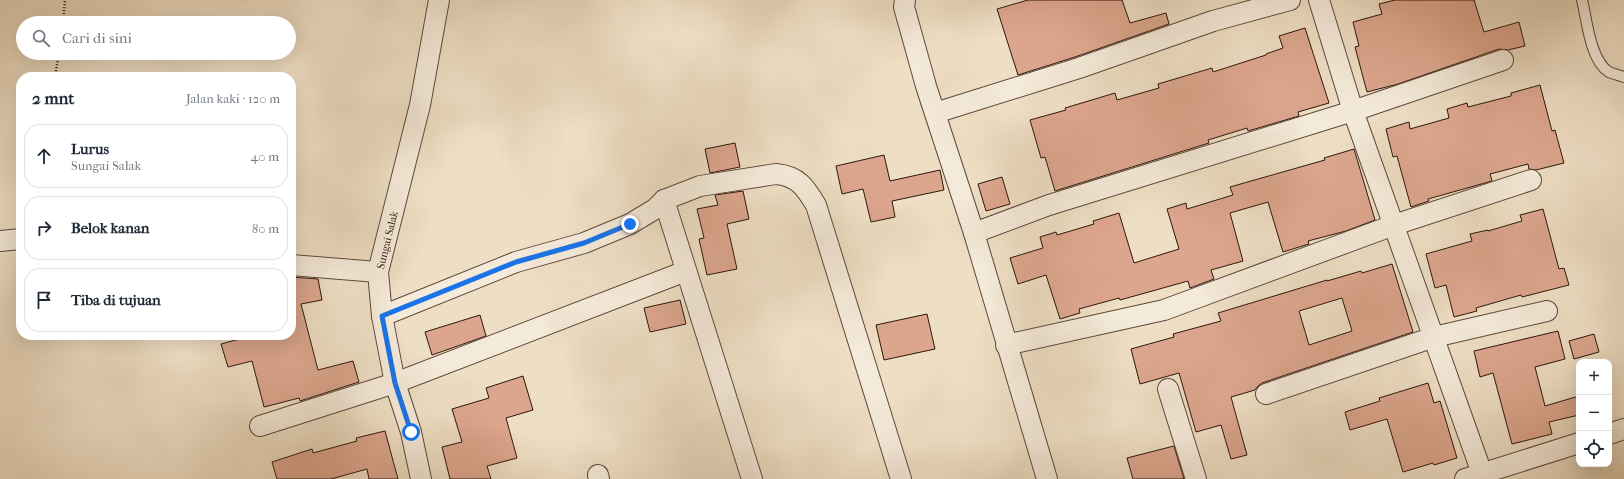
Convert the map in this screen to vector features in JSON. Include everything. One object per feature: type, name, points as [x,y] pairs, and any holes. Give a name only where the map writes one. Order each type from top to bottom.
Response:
[{"type":"street","name":"Sungai Salak","points":[[422,479],[411,432],[395,383],[382,316],[378,272],[420,105],[439,0]]},
{"type":"street","points":[[905,0],[904,7],[935,112],[974,233],[1047,479]]},
{"type":"street","points":[[935,112],[1080,68],[1213,21],[1290,0]]},
{"type":"street","points":[[1319,0],[1353,110],[1434,337],[1477,477],[1576,444]]},
{"type":"street","points":[[974,233],[1049,205],[1353,110],[1503,60]]},
{"type":"street","points":[[382,316],[516,262],[590,240],[630,224],[655,210],[664,200],[700,186],[776,174],[787,175],[802,184],[816,205],[901,479]]},
{"type":"street","points":[[1006,345],[1164,310],[1394,225],[1531,180]]},
{"type":"street","points":[[664,200],[752,479]]},
{"type":"street","points":[[0,241],[16,239]]},
{"type":"street","points":[[296,265],[378,272]]},
{"type":"street","points":[[260,426],[395,383],[686,271]]},
{"type":"street","points":[[1266,394],[1434,337],[1547,311]]},
{"type":"street","points":[[1168,389],[1196,479]]},
{"type":"street","points":[[1612,433],[1624,429]]},
{"type":"lane","points":[[1582,0],[1594,52],[1599,63],[1609,72],[1624,77]]},
{"type":"path","points":[[64,16],[65,0]]},
{"type":"path","points":[[56,72],[58,60]]},
{"type":"building","points":[[1028,0],[1122,0],[1130,23],[1166,13],[1169,24],[1018,75],[997,9]]},
{"type":"building","points":[[1395,0],[1474,0],[1484,32],[1519,22],[1525,46],[1508,50],[1499,49],[1398,84],[1367,92],[1355,47],[1359,46],[1353,22],[1382,14],[1379,4]]},
{"type":"building","points":[[1305,28],[1329,103],[1298,112],[1299,116],[1248,131],[1247,128],[1208,140],[1209,143],[1055,191],[1045,157],[1041,158],[1030,120],[1066,110],[1065,108],[1115,93],[1117,100],[1159,88],[1158,84],[1212,68],[1213,72],[1266,55],[1283,48],[1279,36]]},
{"type":"building","points":[[1540,85],[1552,131],[1555,130],[1564,163],[1536,170],[1529,169],[1528,164],[1490,174],[1492,181],[1428,199],[1429,201],[1411,207],[1397,156],[1393,157],[1386,129],[1409,122],[1410,129],[1449,118],[1447,109],[1467,103],[1468,107],[1511,96],[1511,93]]},
{"type":"building","points":[[735,143],[740,167],[710,173],[705,149]]},
{"type":"building","points":[[1354,149],[1375,220],[1346,231],[1308,241],[1309,244],[1283,252],[1268,202],[1230,213],[1243,261],[1211,270],[1214,279],[1190,288],[1188,281],[1120,300],[1119,298],[1079,309],[1080,313],[1060,319],[1046,275],[1018,284],[1010,258],[1043,248],[1040,237],[1056,232],[1057,235],[1094,224],[1093,221],[1119,213],[1134,263],[1179,249],[1167,209],[1186,203],[1187,209],[1233,195],[1230,187],[1325,160],[1324,158]]},
{"type":"building","points":[[884,155],[890,181],[940,170],[944,190],[892,201],[895,217],[871,222],[863,189],[842,194],[836,166]]},
{"type":"building","points":[[1002,177],[1010,204],[986,211],[978,184]]},
{"type":"building","points":[[743,191],[749,219],[727,224],[737,269],[707,275],[699,239],[704,238],[697,209],[718,205],[715,195]]},
{"type":"building","points":[[1543,209],[1559,269],[1564,268],[1569,285],[1522,297],[1521,295],[1476,308],[1477,311],[1454,317],[1446,285],[1435,288],[1426,254],[1472,241],[1470,234],[1488,231],[1522,221],[1520,215]]},
{"type":"building","points":[[1392,264],[1413,332],[1262,383],[1255,390],[1231,397],[1247,455],[1231,459],[1221,425],[1196,432],[1179,373],[1140,384],[1131,349],[1174,337],[1173,334],[1221,321],[1218,313],[1327,280],[1361,271],[1362,273]],"holes":[[[1342,298],[1352,331],[1309,345],[1299,311]]]},
{"type":"building","points":[[296,277],[318,279],[322,300],[301,304],[318,370],[353,361],[359,382],[300,401],[299,398],[264,407],[252,361],[228,367],[221,344],[236,340],[296,340]]},
{"type":"building","points":[[680,300],[686,324],[650,332],[644,308]]},
{"type":"building","points":[[927,314],[935,349],[884,360],[876,325]]},
{"type":"building","points":[[480,315],[486,336],[432,355],[425,332]]},
{"type":"building","points":[[1558,331],[1565,359],[1535,367],[1545,406],[1576,397],[1576,416],[1549,422],[1552,434],[1512,444],[1493,373],[1480,377],[1474,351]]},
{"type":"building","points":[[1594,334],[1599,352],[1574,359],[1569,341]]},
{"type":"building","points":[[523,376],[533,410],[506,418],[517,458],[487,466],[491,479],[450,479],[442,447],[462,442],[452,409],[489,398],[486,388]]},
{"type":"building","points":[[1428,383],[1434,403],[1440,401],[1457,458],[1403,472],[1387,419],[1350,430],[1345,412],[1380,401],[1379,398]]},
{"type":"building","points":[[385,431],[398,479],[369,479],[367,469],[331,479],[277,479],[272,462],[312,449],[313,453],[357,441],[356,438]]},
{"type":"building","points":[[1174,446],[1184,479],[1133,479],[1127,458]]},
{"type":"route","points":[[411,432],[395,383],[382,316],[516,262],[584,243],[630,224]]}]
